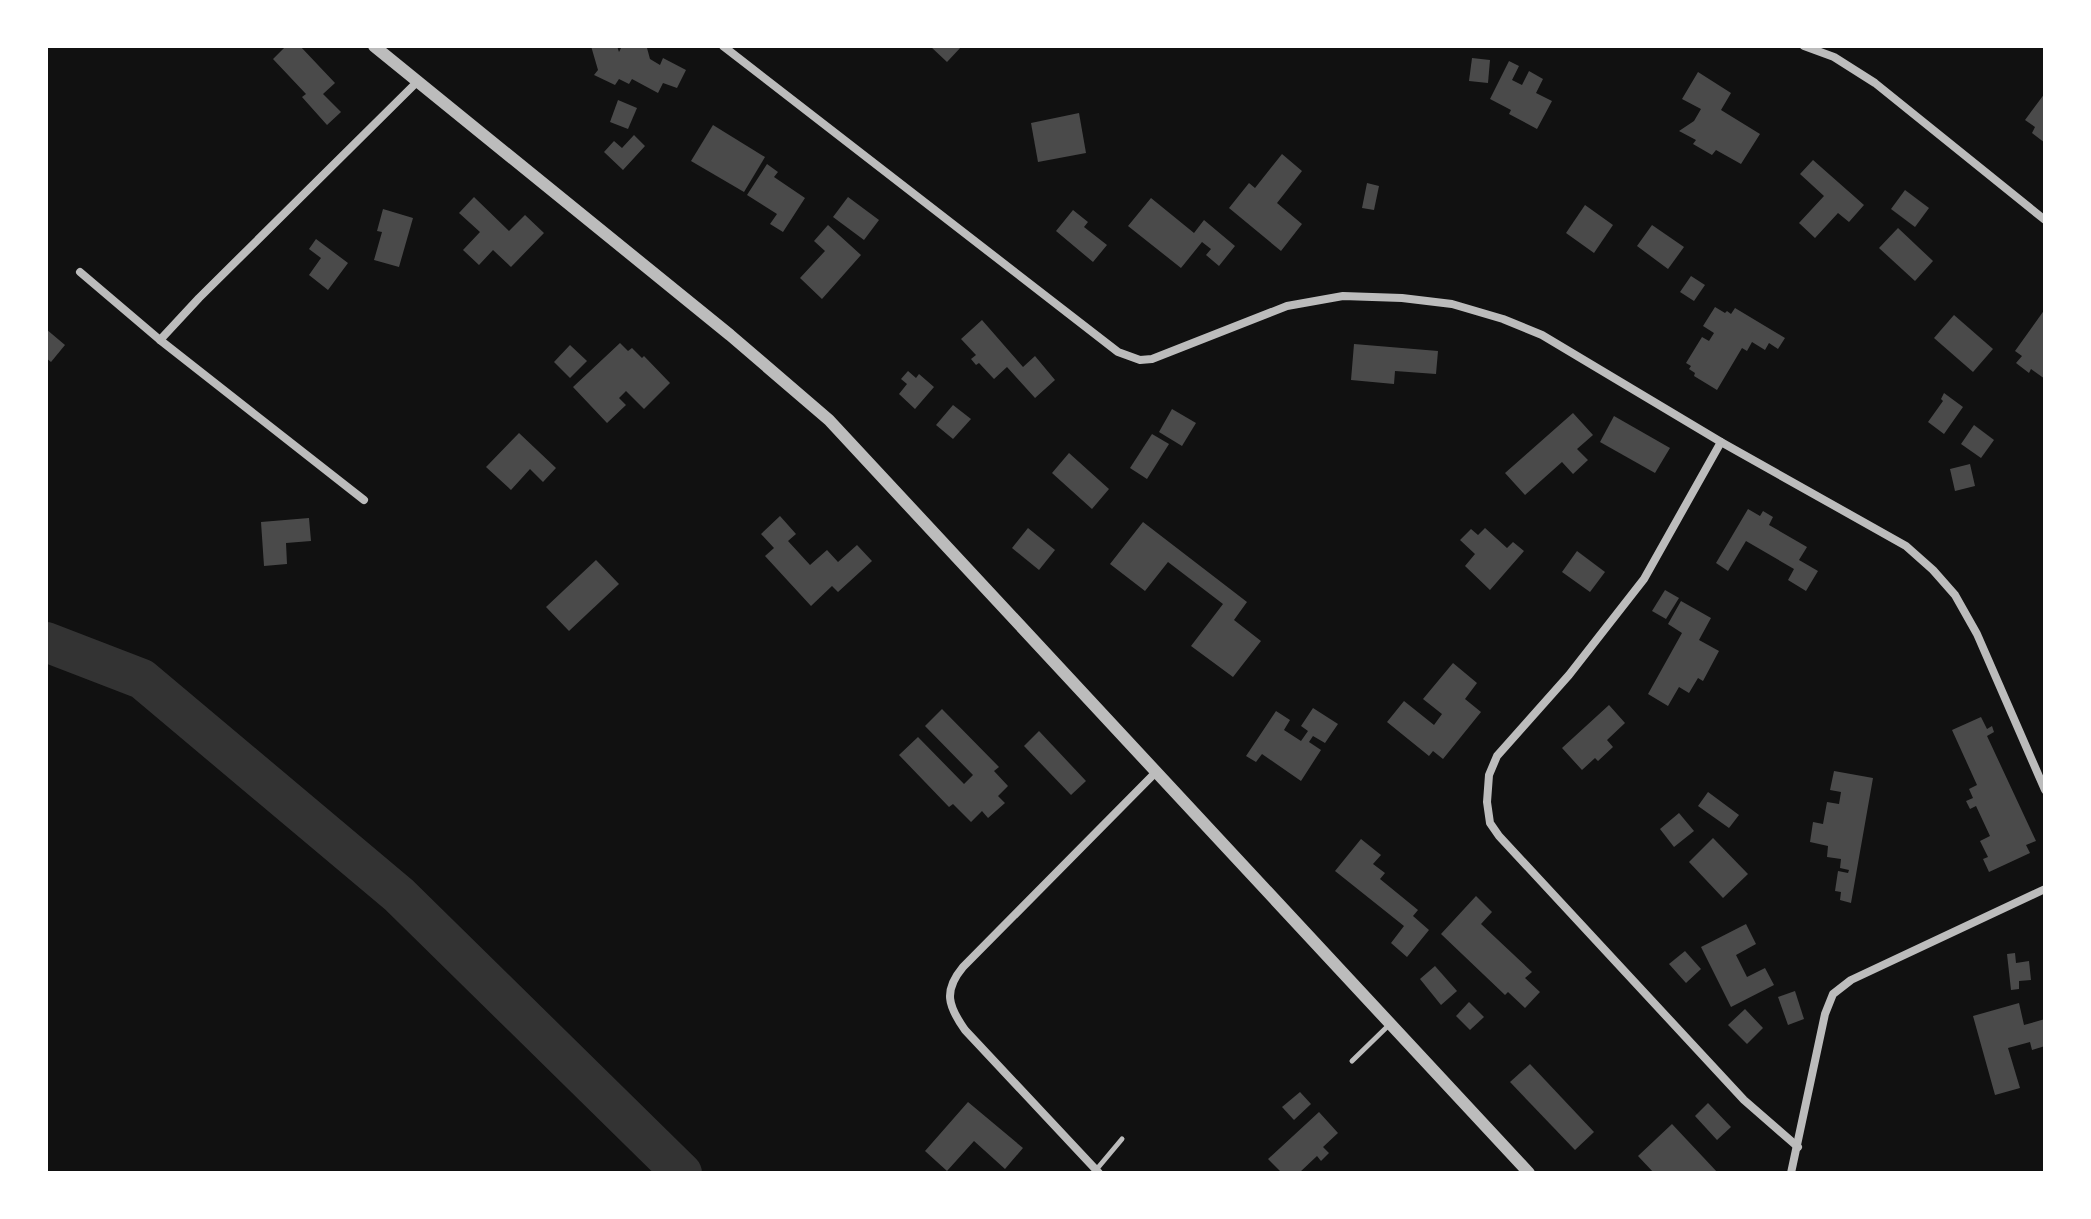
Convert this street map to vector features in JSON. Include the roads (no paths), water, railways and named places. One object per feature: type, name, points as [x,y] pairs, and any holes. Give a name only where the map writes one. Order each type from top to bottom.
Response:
[{"type":"street","points":[[374,46],[730,335],[829,420],[1529,1173]]},
{"type":"street","points":[[723,46],[1118,352],[1129,357],[1152,359],[1287,306],[1343,296],[1452,304],[1503,319],[1542,335],[1721,442],[1906,546],[1933,570],[1955,595],[1977,634],[2045,790]]},
{"type":"street","points":[[1804,46],[1834,57],[1875,83],[2043,215]]},
{"type":"street","points":[[160,340],[418,81]]},
{"type":"street","points":[[80,272],[160,340],[364,500]]},
{"type":"street","points":[[1721,442],[1644,579],[1569,675],[1497,756],[1489,775],[1487,814],[1499,836],[1744,1100],[1798,1147]]},
{"type":"street","points":[[1098,1172],[965,1030],[952,1011],[950,992],[953,979],[963,967],[1157,771]]},
{"type":"street","points":[[1791,1173],[1825,1014],[1833,994],[1851,980],[2045,889]]},
{"type":"lane","points":[[1352,1061],[1390,1024]]},
{"type":"lane","points":[[1098,1172],[1122,1139]]},
{"type":"waterway","points":[[46,642],[142,679],[399,895],[682,1173]]}]
